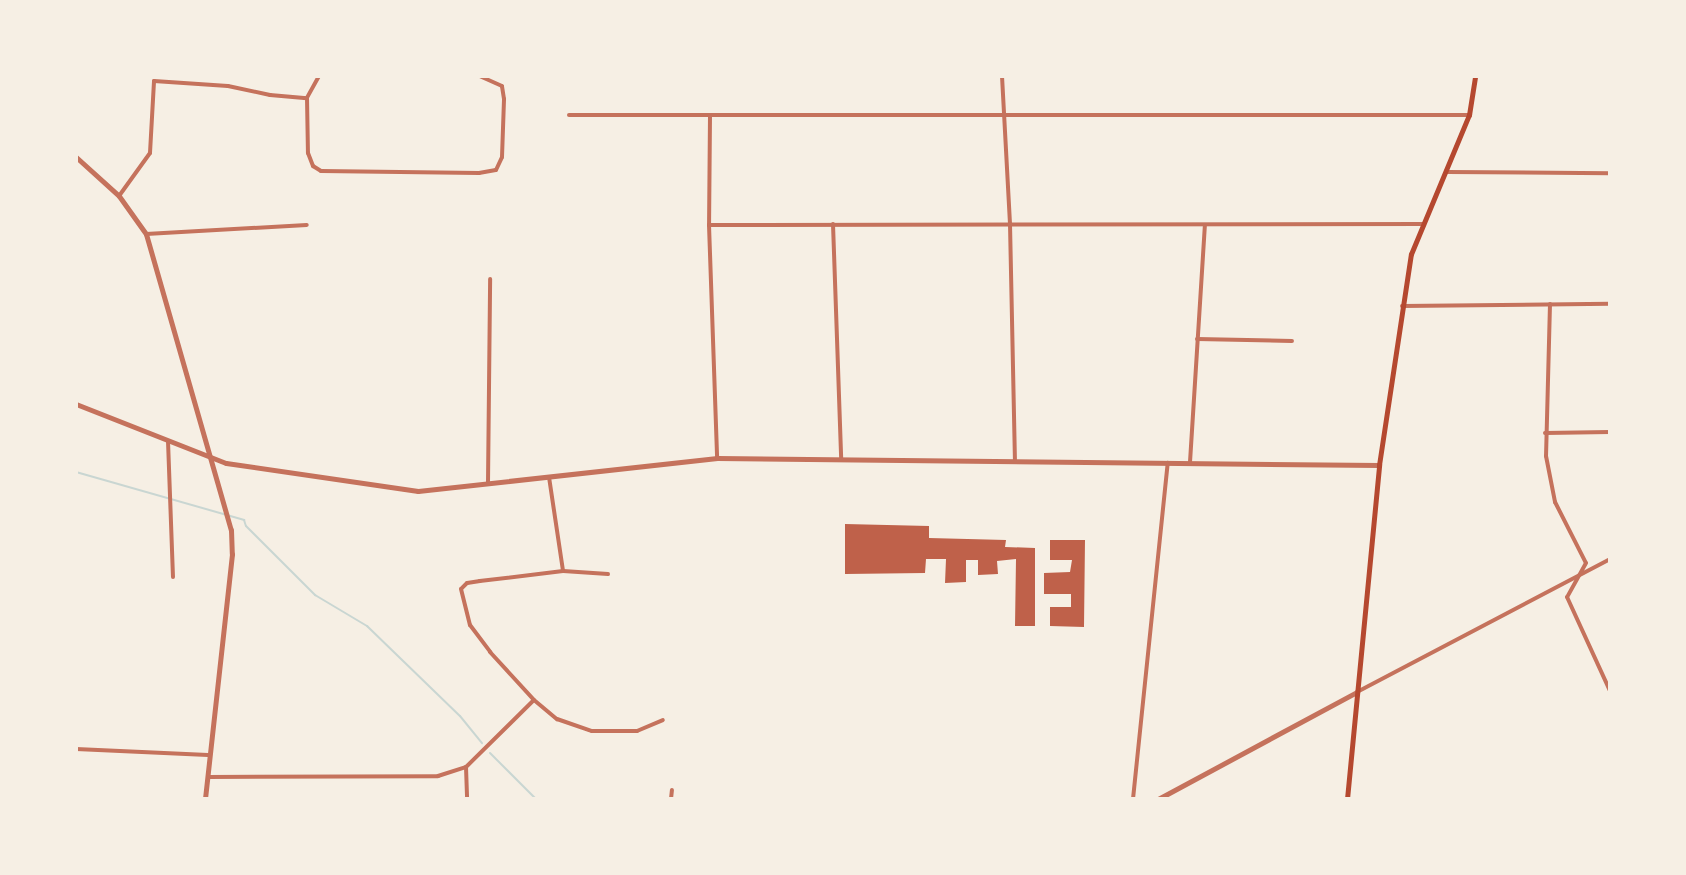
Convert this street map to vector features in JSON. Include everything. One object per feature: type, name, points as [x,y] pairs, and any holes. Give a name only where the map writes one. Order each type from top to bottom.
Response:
[{"type":"main road","points":[[1347,799],[1379,465],[1411,254],[1448,172],[1469,115],[1475,76]]},
{"type":"street","points":[[319,76],[307,98],[308,153],[313,166],[321,171],[479,173],[496,170],[502,157],[504,99],[502,86],[480,76]]},
{"type":"street","points":[[1002,76],[1010,224],[1015,462]]},
{"type":"street","points":[[119,196],[150,153],[154,81],[228,86],[270,95],[307,98]]},
{"type":"street","points":[[569,115],[1469,115]]},
{"type":"street","points":[[710,116],[709,225],[717,458]]},
{"type":"street","points":[[76,157],[119,196],[146,234],[229,518],[232,554],[205,799]]},
{"type":"street","points":[[1448,172],[1610,173]]},
{"type":"street","points":[[833,224],[841,458]]},
{"type":"street","points":[[709,225],[1424,224]]},
{"type":"street","points":[[146,234],[307,225]]},
{"type":"street","points":[[1190,462],[1205,226]]},
{"type":"street","points":[[488,483],[490,279]]},
{"type":"street","points":[[1550,304],[1545,433],[1555,502],[1586,563],[1567,597],[1610,691]]},
{"type":"street","points":[[1402,306],[1610,304]]},
{"type":"street","points":[[1197,339],[1292,341]]},
{"type":"street","points":[[76,404],[211,458],[418,491],[717,458],[1379,465]]},
{"type":"street","points":[[1545,433],[1610,432]]},
{"type":"street","points":[[168,441],[173,577]]},
{"type":"street","points":[[1133,799],[1168,463]]},
{"type":"street","points":[[549,477],[563,571]]},
{"type":"street","points":[[1158,799],[1610,559]]},
{"type":"street","points":[[608,574],[563,571],[467,583],[461,589],[470,625],[534,700],[557,719],[592,731],[637,731],[663,720]]},
{"type":"street","points":[[206,777],[438,776],[466,767],[534,700]]},
{"type":"street","points":[[76,749],[208,755]]},
{"type":"street","points":[[466,767],[467,799]]},
{"type":"street","points":[[671,799],[672,790]]},
{"type":"building","points":[[845,524],[929,526],[929,538],[1006,540],[1005,547],[1035,548],[1035,626],[1015,626],[1016,559],[997,561],[998,574],[978,575],[978,560],[966,560],[966,582],[945,583],[946,559],[926,559],[925,573],[845,574]]},
{"type":"building","points":[[1050,540],[1085,540],[1084,627],[1050,626],[1050,607],[1071,607],[1071,594],[1044,594],[1044,573],[1070,572],[1072,560],[1050,560]]},
{"type":"waterway","points":[[76,472],[244,520],[246,526],[315,595],[367,626],[460,716],[482,743]]},
{"type":"waterway","points":[[490,753],[536,799]]}]
